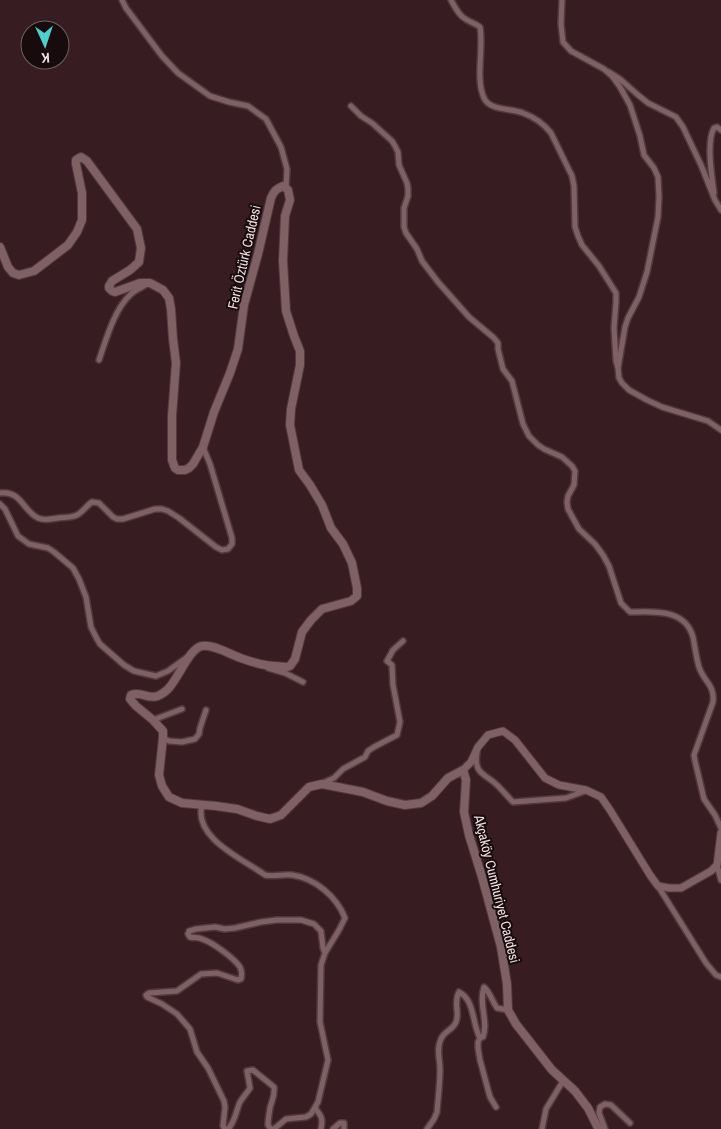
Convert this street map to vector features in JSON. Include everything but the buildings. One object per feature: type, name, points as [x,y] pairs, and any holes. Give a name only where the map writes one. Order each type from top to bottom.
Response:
[{"type":"main road","points":[[0,247],[8,267],[13,273],[19,275],[34,271],[68,245],[77,232],[82,220],[82,193],[76,162],[81,157],[87,161],[137,229],[141,248],[139,262],[112,281],[109,288],[115,292],[140,283],[150,283]]},
{"type":"main road","name":"Ferit Öztürk Caddesi","points":[[150,283],[162,290],[169,298],[171,309],[176,363],[171,444],[172,460],[175,468],[181,471],[193,464],[202,447],[230,373],[238,349],[244,305],[271,198],[274,191],[278,188],[283,186],[286,188]]},
{"type":"main road","points":[[286,188],[290,200],[285,216],[282,261],[286,311],[300,351],[300,365],[291,409],[290,425],[300,470],[318,498],[331,528],[343,544],[352,563],[357,596],[351,601],[322,609],[310,620],[302,632],[295,659],[290,666],[261,664],[208,646],[202,646],[197,647],[188,656],[180,672],[168,688],[159,696],[150,697],[136,693],[130,696],[132,702],[154,720],[163,731],[159,775],[162,786],[170,797],[182,803],[237,809],[270,819],[281,815],[309,787],[322,784],[363,792],[387,801],[413,804],[421,803],[432,796],[448,778],[463,770]]},
{"type":"main road","name":"Akçaköy Cumhuriyet Caddesi","points":[[463,770],[466,780],[464,812],[502,947],[508,1010],[545,1063],[575,1091],[588,1108],[600,1129]]},
{"type":"street","points":[[122,0],[162,56],[178,74],[210,96],[248,106],[266,119],[280,147],[287,169],[286,188]]},
{"type":"street","points":[[451,0],[458,13],[465,20],[480,27],[480,76],[483,96],[486,102],[495,107],[524,113],[547,127],[552,133],[570,170],[574,186],[575,227],[578,236],[582,245],[600,266],[616,292],[614,328],[616,361],[620,380],[632,392],[662,407],[708,421],[721,430]]},
{"type":"street","points":[[562,0],[561,24],[563,42],[571,52],[615,75],[648,103],[676,117],[702,165],[715,200],[721,210]]},
{"type":"street","points":[[604,70],[618,84],[630,105],[644,155],[658,177],[659,197],[658,217],[647,272],[639,298],[625,327],[618,368]]},
{"type":"street","points":[[351,106],[392,141],[395,146],[398,152],[399,165],[408,189],[404,208],[404,227],[406,233],[417,249],[422,261],[438,282],[469,317],[498,343],[503,369],[512,380],[523,424],[529,436],[538,445],[562,457],[575,471],[574,484],[568,496],[568,509],[579,529],[596,544],[606,560],[621,602],[630,612],[668,613],[690,629],[699,666],[713,689],[714,695],[714,702],[694,755],[704,799],[721,828]]},
{"type":"street","points":[[715,200],[710,140],[714,128],[717,127],[721,130]]},
{"type":"street","points":[[99,360],[112,324],[125,301],[134,292],[150,283]]},
{"type":"street","points":[[0,493],[3,492],[15,496],[34,515],[39,519],[45,520],[78,515],[92,502],[99,503],[117,519],[123,519],[155,509],[162,509],[179,518],[216,547],[222,550],[228,549],[232,544],[232,538],[210,464],[202,447]]},
{"type":"street","points":[[0,504],[5,509],[18,536],[29,544],[48,548],[72,568],[79,579],[86,597],[91,627],[97,639],[100,644],[124,665],[134,671],[156,676],[173,668],[188,656]]},
{"type":"street","points":[[322,784],[334,778],[342,769],[365,757],[368,751],[374,747],[397,735],[400,722],[392,678],[392,665],[387,661],[393,650],[403,641]]},
{"type":"street","points":[[261,664],[267,668],[286,673],[303,682]]},
{"type":"street","points":[[154,720],[182,709]]},
{"type":"street","points":[[163,738],[169,741],[192,741],[199,734],[206,710]]},
{"type":"street","points":[[463,770],[471,762],[478,747],[488,735],[503,731],[515,740],[545,778],[559,785],[586,790],[601,798],[706,963],[716,975],[721,977]]},
{"type":"street","points":[[478,747],[476,760],[480,771],[513,802],[566,798],[586,790]]},
{"type":"street","points":[[202,805],[200,811],[207,832],[216,841],[264,875],[290,875],[303,878],[321,887],[343,912],[345,918],[340,930],[325,953],[321,964],[320,1022],[328,1060],[315,1108],[306,1117],[286,1119],[272,1129],[268,1125],[268,1119],[270,1105],[274,1100],[274,1087],[253,1070],[247,1071],[250,1088],[239,1103],[230,1128],[226,1129],[223,1126],[224,1101],[208,1068],[197,1052],[190,1029],[178,1014],[146,995],[177,990],[201,974],[218,973],[238,980],[241,979],[240,967],[224,951],[201,939],[190,937],[189,931],[196,929],[215,927],[225,929],[277,920],[301,920],[314,924],[321,931],[325,953]]},
{"type":"street","points":[[721,833],[716,865],[721,880]]},
{"type":"street","points":[[658,886],[681,888],[711,871],[716,865]]},
{"type":"street","points":[[496,1107],[490,1097],[478,1048],[478,1042],[483,1037],[485,1031],[481,1000],[484,988],[488,991],[497,1008],[508,1010]]},
{"type":"street","points":[[427,1129],[434,1119],[436,1112],[440,1067],[439,1042],[442,1036],[456,1024],[458,1017],[456,998],[459,992],[464,995],[470,1006],[480,1038]]},
{"type":"street","points":[[542,1129],[546,1109],[563,1081]]},
{"type":"street","points":[[605,1129],[599,1113],[600,1107],[605,1104],[611,1105],[630,1123]]},
{"type":"street","points":[[315,1108],[323,1121],[321,1129]]},
{"type":"street","points":[[333,1129],[340,1122],[344,1123],[344,1129]]}]
